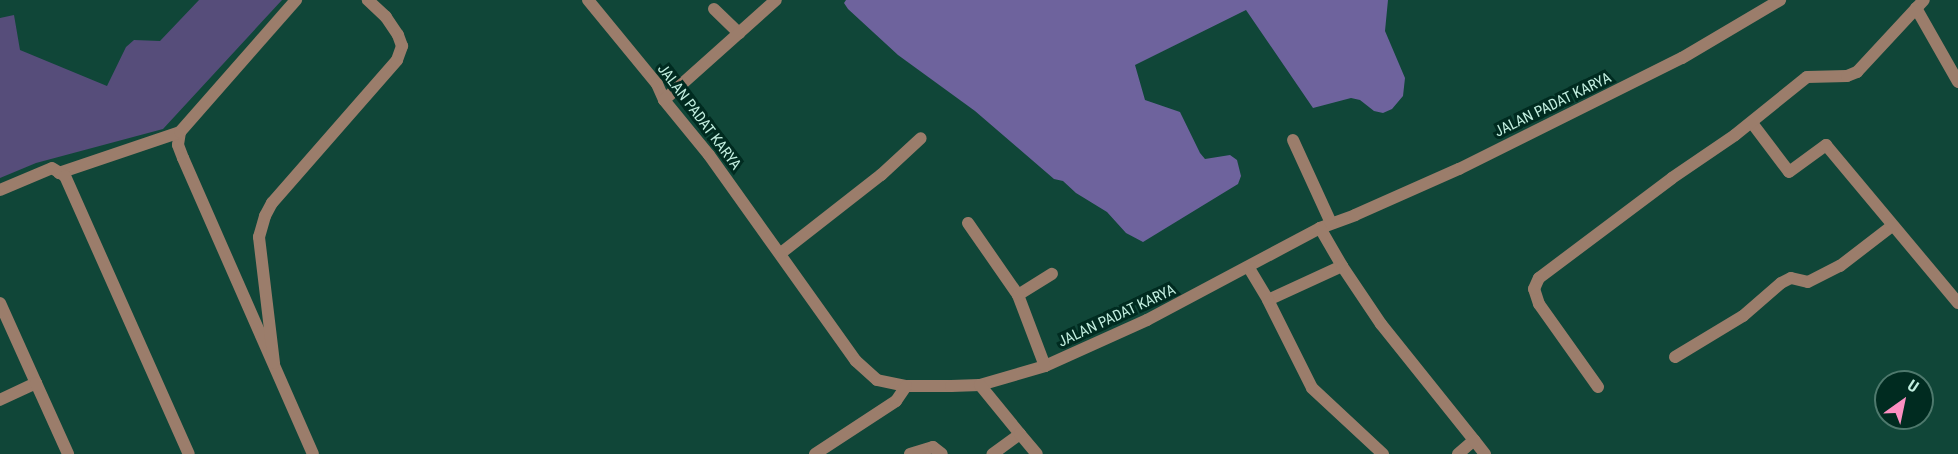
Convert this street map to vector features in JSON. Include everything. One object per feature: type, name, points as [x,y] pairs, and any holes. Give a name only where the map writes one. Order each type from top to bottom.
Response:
[{"type":"street","points":[[59,173],[180,132],[296,0]]},
{"type":"street","points":[[274,363],[259,237],[272,203],[397,60],[402,46],[398,35],[386,17],[368,0]]},
{"type":"street","name":"JALAN PADAT KARYA","points":[[588,0],[657,84],[664,100],[709,155],[856,361],[877,380],[906,386],[981,385],[1045,366],[1148,320],[1326,225],[1355,215],[1459,169],[1618,90],[1709,43],[1780,0]]},
{"type":"street","points":[[664,100],[776,0]]},
{"type":"street","points":[[1598,387],[1539,304],[1534,289],[1539,278],[1672,178],[1752,123],[1807,77],[1847,76],[1857,72],[1920,4],[1958,82]]},
{"type":"street","points":[[714,9],[739,33]]},
{"type":"street","points":[[1752,123],[1787,172],[1826,145],[1892,226],[1908,240],[1958,303]]},
{"type":"street","points":[[180,132],[178,145],[183,158],[313,454]]},
{"type":"street","points":[[781,253],[881,175],[921,138]]},
{"type":"street","points":[[1293,140],[1342,266],[1381,324],[1485,454]]},
{"type":"street","points":[[0,190],[52,168],[65,176],[189,454]]},
{"type":"street","points":[[968,223],[1017,296],[1045,366]]},
{"type":"street","points":[[1675,357],[1743,316],[1781,283],[1791,278],[1808,282],[1840,266],[1892,226]]},
{"type":"street","points":[[1268,300],[1342,266]]},
{"type":"street","points":[[1249,268],[1268,300],[1312,388],[1383,454]]},
{"type":"street","points":[[1017,296],[1052,274]]},
{"type":"street","points":[[0,303],[68,454]]},
{"type":"street","points":[[0,400],[36,383]]},
{"type":"street","points":[[981,385],[1037,454]]},
{"type":"street","points":[[815,454],[896,402],[906,386]]},
{"type":"street","points":[[992,454],[1020,434]]},
{"type":"street","points":[[1458,454],[1474,440]]},
{"type":"street","points":[[910,454],[933,447],[942,454]]},
{"type":"shaded area","points":[[199,0],[282,0],[163,129],[36,163],[0,178],[0,18],[14,15],[20,50],[107,86],[126,47],[134,40],[160,41]]},
{"type":"shaded area","points":[[846,0],[1388,0],[1385,31],[1405,78],[1403,96],[1392,109],[1383,113],[1374,111],[1360,100],[1351,98],[1313,108],[1246,10],[1135,65],[1145,100],[1180,112],[1205,159],[1230,155],[1237,160],[1241,176],[1238,184],[1143,242],[1126,233],[1107,212],[1076,193],[1063,181],[1054,179],[975,111],[898,55],[848,9],[844,3]]}]
